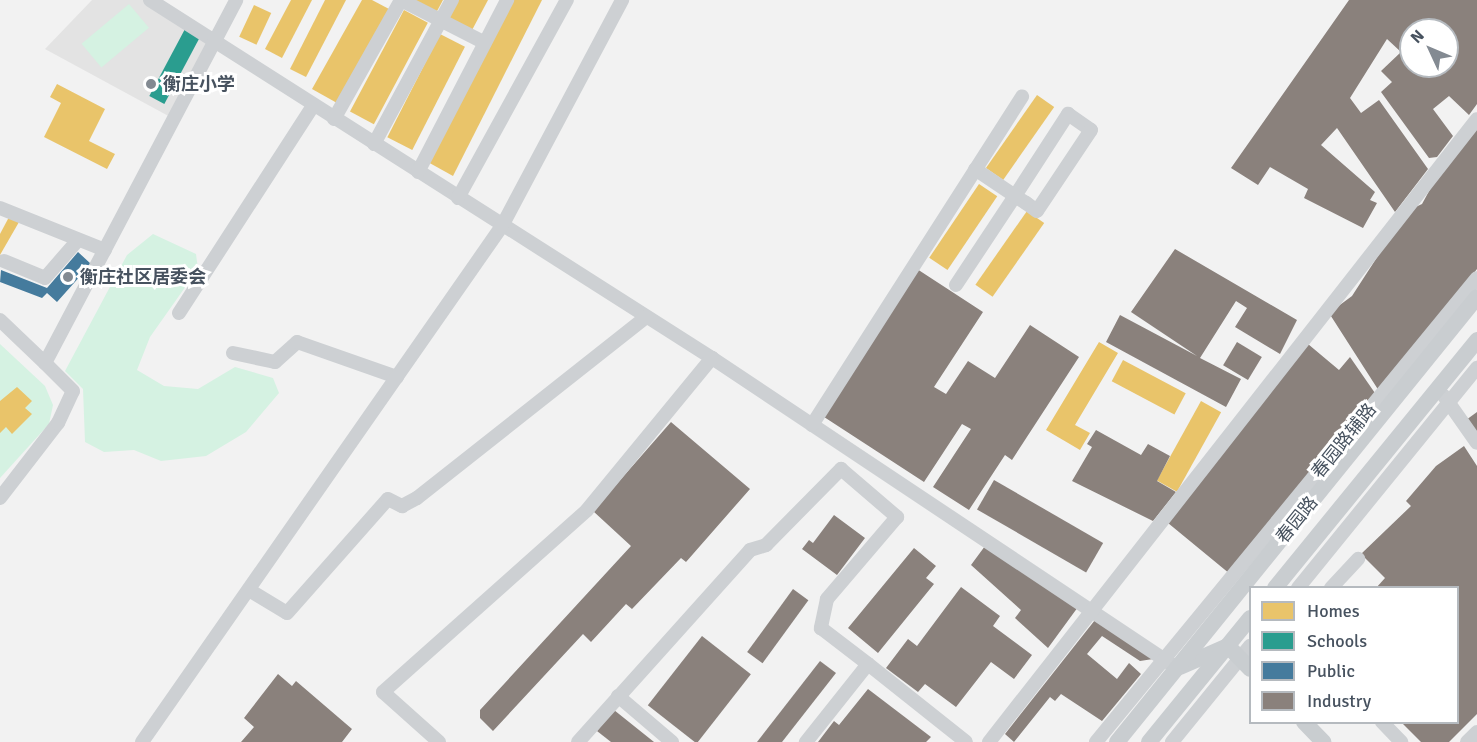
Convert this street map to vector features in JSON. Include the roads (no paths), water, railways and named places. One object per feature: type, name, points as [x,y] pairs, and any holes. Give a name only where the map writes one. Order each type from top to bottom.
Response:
[{"type":"main road","name":"春园路","points":[[1117,742],[1170,664],[1477,297]]},
{"type":"main road","name":"春园路","points":[[1277,586],[1477,340]]},
{"type":"main road","points":[[1149,742],[1249,620]]},
{"type":"main road","points":[[1170,664],[1228,646],[1247,658]]},
{"type":"main road","points":[[1305,724],[1323,742]]},
{"type":"street","points":[[150,0],[712,358],[1170,664]]},
{"type":"street","points":[[45,363],[236,0]]},
{"type":"street","points":[[334,119],[401,0],[485,43]]},
{"type":"street","points":[[374,144],[452,0]]},
{"type":"street","points":[[418,172],[507,0]]},
{"type":"street","points":[[458,198],[567,0]]},
{"type":"street","points":[[141,742],[502,225],[622,0]]},
{"type":"street","points":[[812,425],[1022,96]]},
{"type":"street","points":[[179,314],[314,106]]},
{"type":"street","points":[[956,285],[1015,196],[1068,114],[1091,130],[1037,211],[1015,196],[975,169]]},
{"type":"street","points":[[989,742],[1089,610],[1477,119]]},
{"type":"street","points":[[0,208],[105,250]]},
{"type":"street","points":[[4,261],[45,278],[78,240]]},
{"type":"street","name":"春园路辅路","points":[[1096,742],[1170,664],[1477,278]]},
{"type":"street","points":[[249,590],[287,613],[388,499],[402,506],[417,498],[646,316]]},
{"type":"street","points":[[0,320],[73,391],[58,423],[0,498]]},
{"type":"street","points":[[233,353],[275,362],[297,342],[397,377]]},
{"type":"street","points":[[440,742],[383,692],[587,510],[712,358]]},
{"type":"street","points":[[1300,586],[1477,368]]},
{"type":"street","points":[[1439,387],[1477,443]]},
{"type":"street","points":[[578,742],[750,550],[766,545],[841,469],[897,517],[827,600],[821,628],[966,742]]},
{"type":"street","points":[[1333,586],[1358,559]]},
{"type":"street","points":[[1172,742],[1247,658]]},
{"type":"street","points":[[806,742],[867,664]]},
{"type":"street","points":[[618,696],[672,742]]},
{"type":"street","points":[[1383,724],[1401,742]]},
{"type":"street","points":[[1467,742],[1477,732]]},
{"type":"place","name":"衡庄小学","points":[[151,84]]},
{"type":"place","name":"衡庄社区居委会","points":[[68,277]]}]
